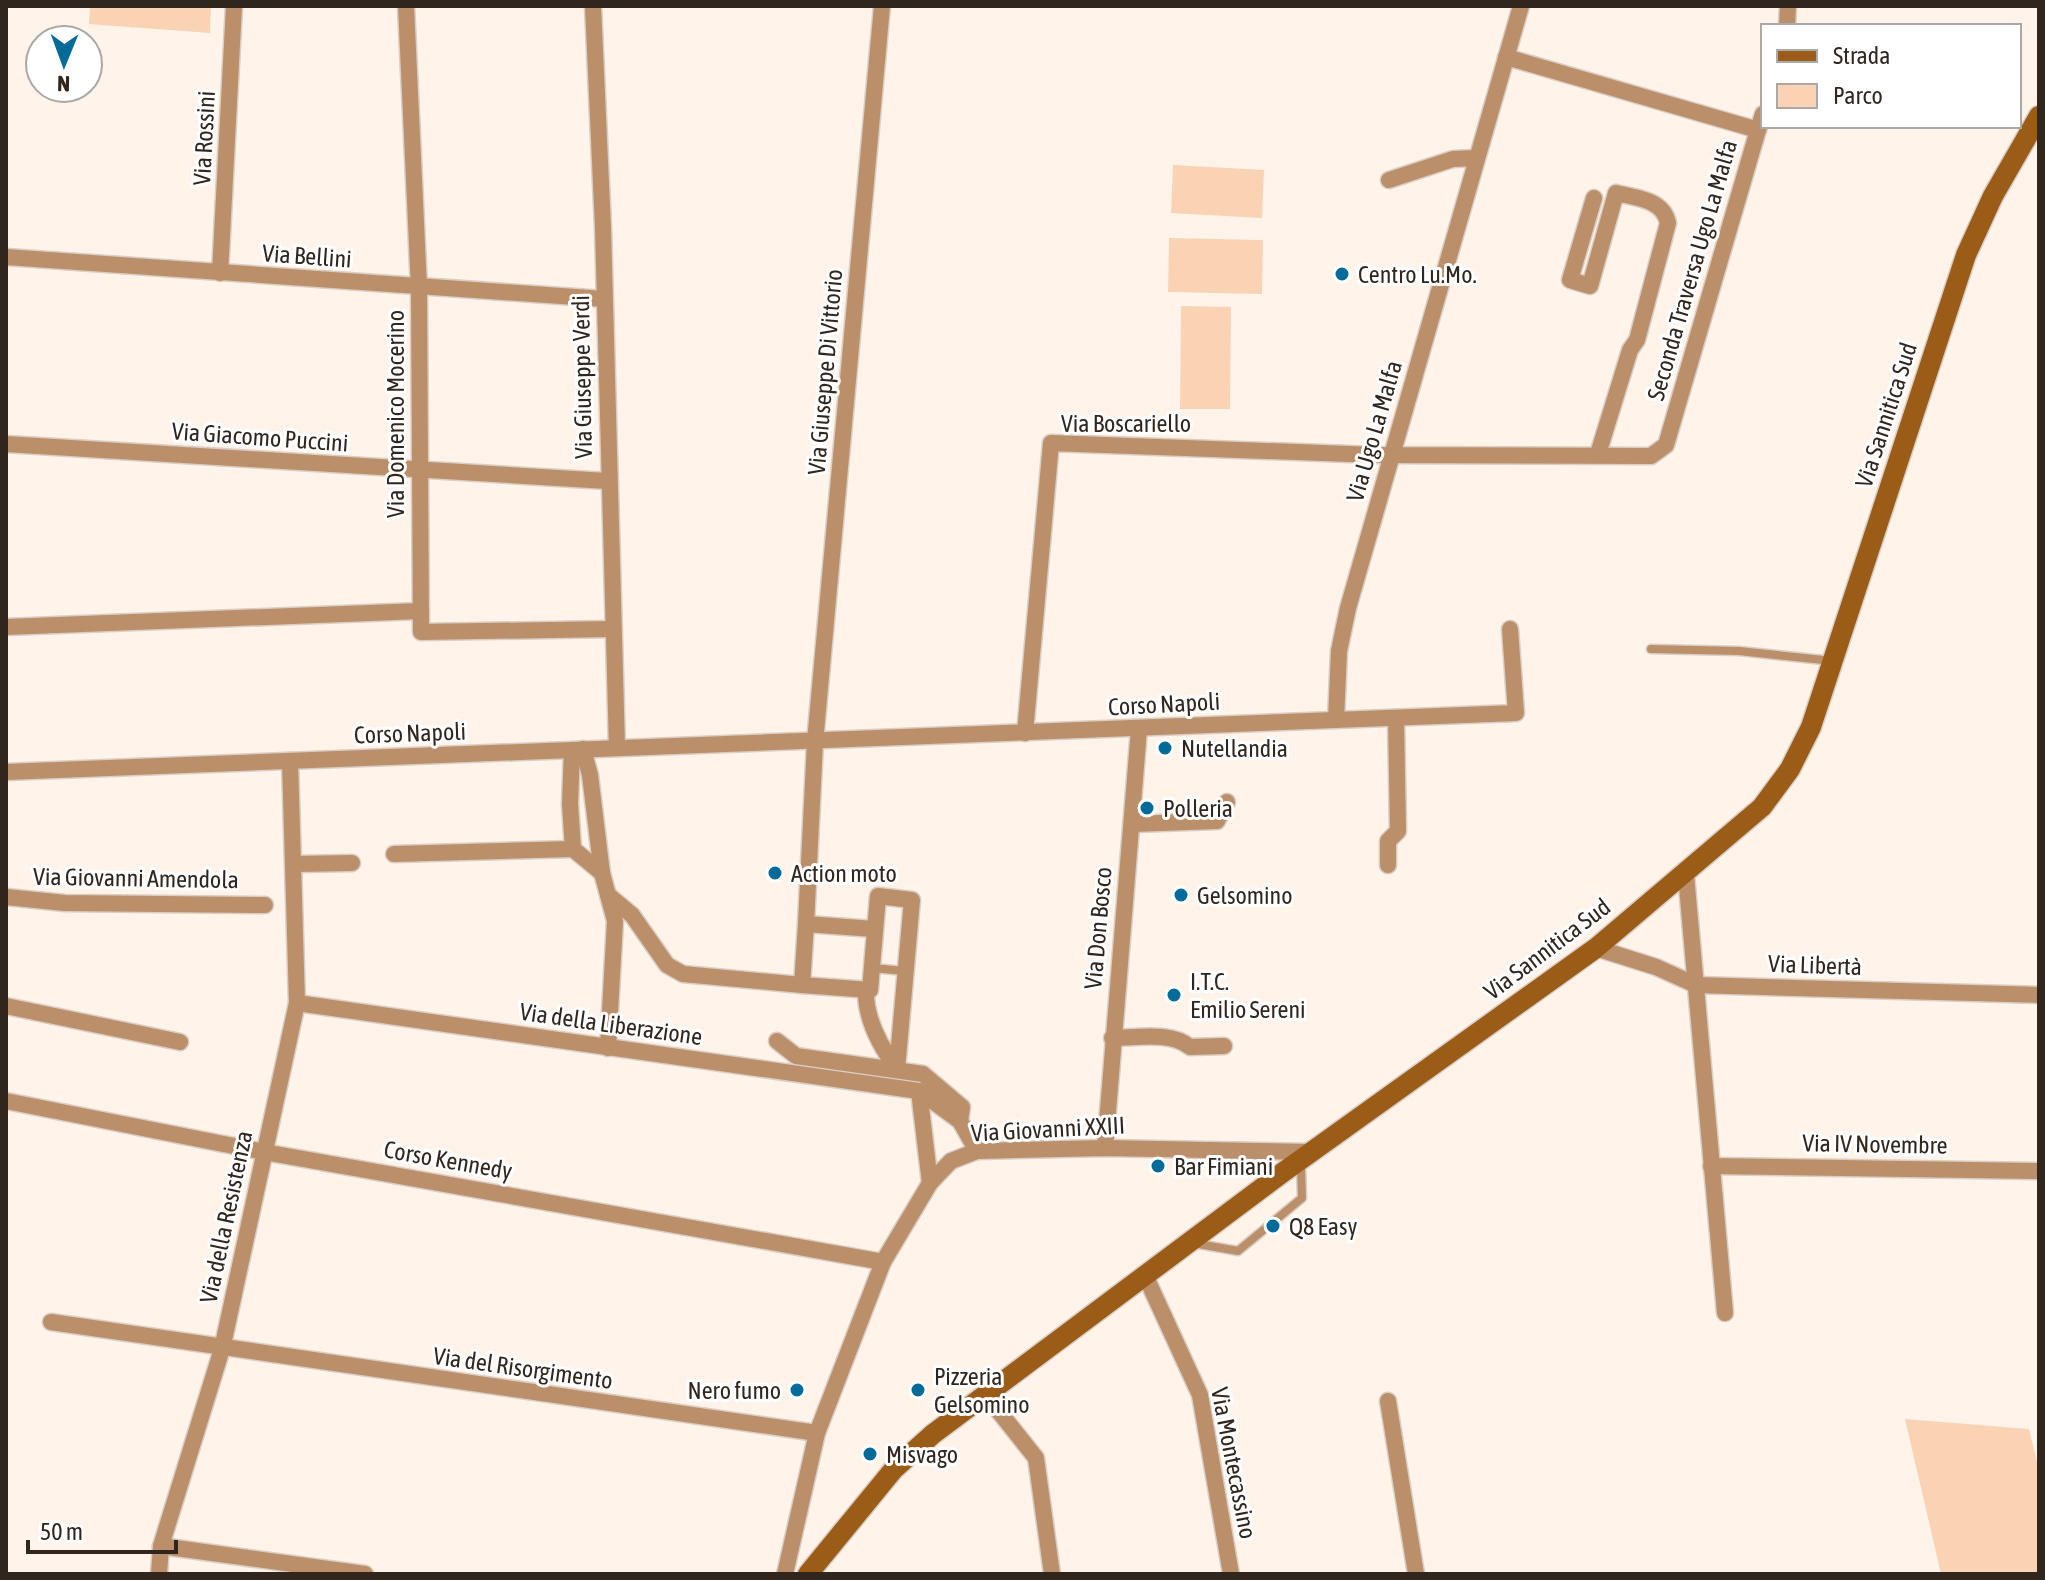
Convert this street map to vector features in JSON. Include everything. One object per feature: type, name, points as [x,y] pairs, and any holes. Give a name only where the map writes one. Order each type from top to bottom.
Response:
[{"type":"main road","name":"Via Sannitica Sud","points":[[808,1574],[894,1469],[985,1394],[1306,1156],[1596,948],[1686,875],[1762,807],[1790,769],[1811,727],[1966,255],[1993,196],[2039,116]]},
{"type":"main road","name":"Via Sannitica Sud","points":[[2023,148],[2039,131]]},
{"type":"street","name":"Via Rossini","points":[[220,273],[234,6]]},
{"type":"street","name":"Via Domenico Mocerino","points":[[406,6],[419,288],[420,611]]},
{"type":"street","name":"Via Giuseppe Verdi","points":[[593,6],[617,748]]},
{"type":"street","name":"Via Giuseppe Di Vittorio","points":[[815,742],[882,6]]},
{"type":"street","name":"Via Ugo La Malfa","points":[[1336,720],[1339,651],[1348,608],[1521,6]]},
{"type":"street","name":"Seconda Traversa Ugo La Malfa","points":[[1506,57],[1760,122],[1666,445],[1651,456],[1598,454]]},
{"type":"street","points":[[1389,180],[1453,159],[1477,158]]},
{"type":"street","points":[[1393,454],[1598,454],[1630,350],[1637,340],[1668,223],[1666,214],[1656,203],[1616,193],[1590,286],[1570,280],[1594,198]]},
{"type":"street","name":"Via Bellini","points":[[6,257],[604,299]]},
{"type":"street","name":"Via Boscariello","points":[[1025,733],[1051,443],[1393,454]]},
{"type":"street","name":"Via Giacomo Puccini","points":[[6,444],[607,481]]},
{"type":"street","points":[[6,627],[420,611],[421,632],[611,629]]},
{"type":"street","name":"Corso Napoli","points":[[6,772],[1516,713],[1510,629]]},
{"type":"street","points":[[1388,865],[1388,841],[1398,831],[1396,718]]},
{"type":"street","name":"Via Don Bosco","points":[[1105,1148],[1139,729]]},
{"type":"street","points":[[802,985],[815,742]]},
{"type":"street","points":[[573,849],[570,804],[578,750]]},
{"type":"street","points":[[578,750],[590,775],[602,873],[615,921],[608,1048]]},
{"type":"street","name":"Via della Resistenza","points":[[159,1574],[161,1546],[222,1349],[297,1003],[290,761]]},
{"type":"street","points":[[1132,824],[1217,821],[1227,802]]},
{"type":"street","points":[[394,854],[573,849],[602,873]]},
{"type":"street","points":[[295,864],[352,863]]},
{"type":"street","points":[[1686,875],[1725,1313]]},
{"type":"street","points":[[607,894],[632,915],[667,965],[683,974],[866,990],[870,990],[878,896],[912,900],[897,1069]]},
{"type":"street","name":"Via Giovanni Amendola","points":[[6,897],[65,903],[265,905]]},
{"type":"street","points":[[806,924],[874,929]]},
{"type":"street","name":"Via Libertà","points":[[1596,948],[1656,967],[1696,985],[2039,995]]},
{"type":"street","points":[[866,990],[866,1004],[880,1047],[897,1069]]},
{"type":"street","name":"Via della Liberazione","points":[[297,1003],[919,1091],[960,1121],[977,1151]]},
{"type":"street","points":[[6,1006],[180,1042]]},
{"type":"street","points":[[1112,1038],[1167,1038],[1180,1039],[1190,1047],[1224,1046]]},
{"type":"street","name":"Via della Liberazione","points":[[777,1041],[796,1056],[923,1074],[962,1107],[960,1121]]},
{"type":"street","points":[[919,1091],[930,1183]]},
{"type":"street","name":"Corso Kennedy","points":[[6,1101],[264,1152],[883,1262]]},
{"type":"street","name":"Via Giovanni XXIII","points":[[785,1574],[817,1433],[883,1262],[930,1183],[951,1161],[977,1151],[1105,1148],[1306,1156]]},
{"type":"street","name":"Via IV Novembre","points":[[1711,1166],[2039,1171]]},
{"type":"street","name":"Via Montecassino","points":[[1145,1275],[1200,1395],[1231,1574]]},
{"type":"street","name":"Via del Risorgimento","points":[[51,1322],[817,1433]]},
{"type":"street","points":[[985,1394],[1036,1458],[1052,1574]]},
{"type":"street","points":[[1388,1401],[1416,1574]]},
{"type":"street","points":[[161,1546],[365,1574]]},
{"type":"lane","points":[[1651,649],[1739,651],[1834,661]]},
{"type":"lane","points":[[871,968],[905,971]]},
{"type":"lane","points":[[1192,1243],[1238,1251],[1302,1198],[1306,1156]]},
{"type":"green space","points":[[90,6],[211,6],[210,33],[89,24]]},
{"type":"green space","points":[[1173,165],[1264,170],[1262,218],[1171,213]]},
{"type":"green space","points":[[1169,238],[1263,240],[1262,294],[1168,292]]},
{"type":"green space","points":[[1181,306],[1231,307],[1230,409],[1180,409]]},
{"type":"green space","points":[[1905,1419],[2029,1429],[2039,1470],[2039,1574],[1941,1574]]},
{"type":"place","name":"Centro Lu.Mo.","points":[[1342,274]]},
{"type":"place","name":"Nutellandia","points":[[1165,748]]},
{"type":"place","name":"Polleria","points":[[1147,808]]},
{"type":"place","name":"Action moto","points":[[775,873]]},
{"type":"place","name":"Gelsomino","points":[[1181,895]]},
{"type":"place","name":"I.T.C. Emilio Sereni","points":[[1174,995]]},
{"type":"place","name":"Bar Fimiani","points":[[1158,1166]]},
{"type":"place","name":"Q8 Easy","points":[[1273,1226]]},
{"type":"place","name":"Nero fumo","points":[[797,1390]]},
{"type":"place","name":"Pizzeria Gelsomino","points":[[918,1390]]},
{"type":"place","name":"Misvago","points":[[870,1454]]}]
